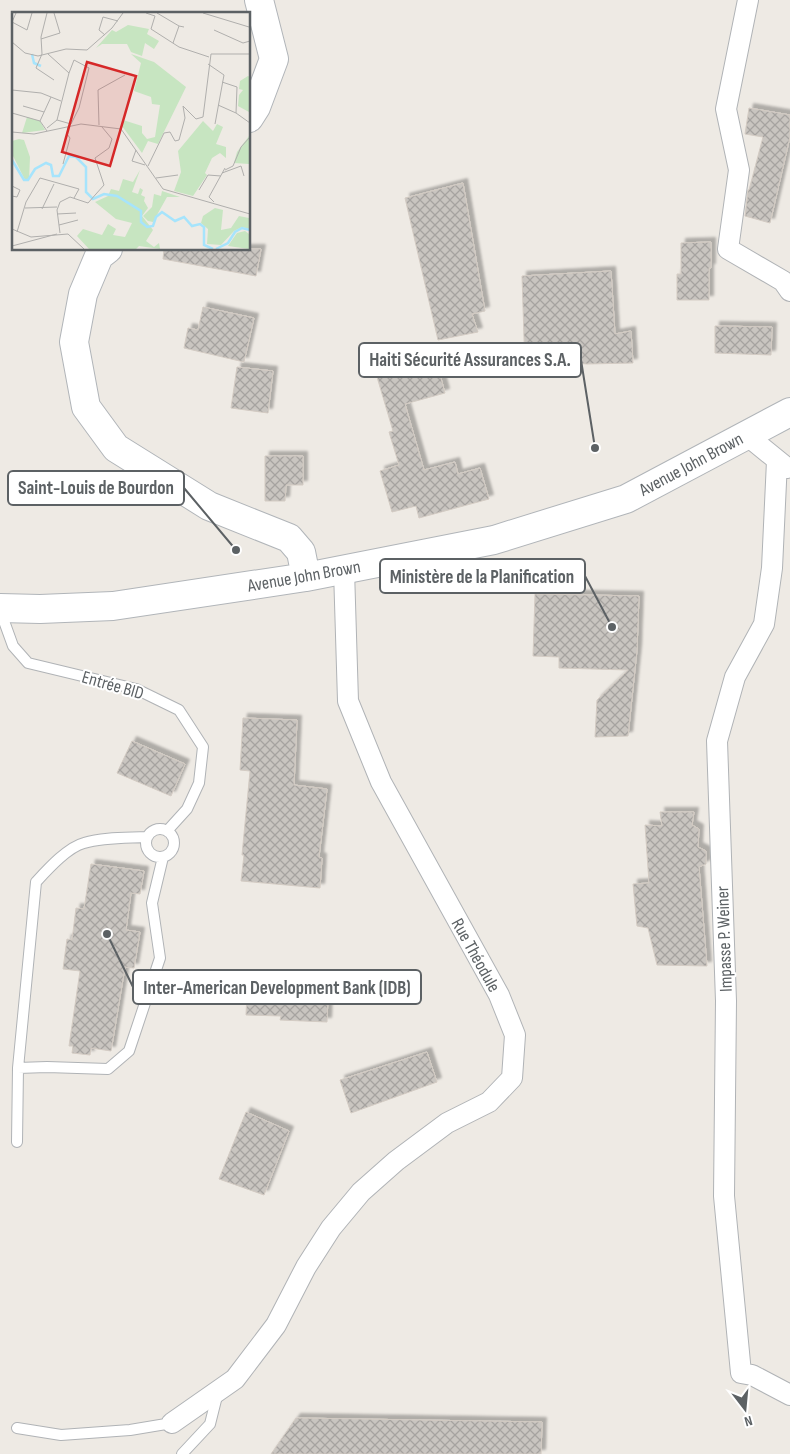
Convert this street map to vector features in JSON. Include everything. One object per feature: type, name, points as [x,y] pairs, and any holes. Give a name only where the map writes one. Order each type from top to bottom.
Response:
[{"type":"main road","points":[[250,116],[256,107],[274,59],[259,0]]},
{"type":"main road","points":[[107,250],[99,256],[83,294],[74,342],[86,406],[116,448],[209,506],[289,538],[301,552],[306,577]]},
{"type":"main road","name":"Avenue John Brown","points":[[0,609],[112,606],[306,577],[494,540],[626,499],[790,412]]},
{"type":"street","points":[[748,0],[726,109],[739,170],[728,249],[783,281],[790,291]]},
{"type":"street","points":[[748,433],[754,442],[783,465]]},
{"type":"street","name":"Impasse P. Weiner","points":[[783,465],[764,624],[735,678],[717,742],[726,1001],[724,1196],[742,1373],[790,1395]]},
{"type":"street","name":"Rue Théodule","points":[[172,1423],[235,1379],[276,1325],[306,1267],[331,1228],[361,1192],[396,1161],[446,1123],[488,1102],[512,1078],[514,1035],[498,995],[381,782],[348,701],[344,570]]},
{"type":"lane","name":"Entrée BID","points":[[0,609],[14,646],[28,664],[136,689],[179,710],[203,746],[199,783],[186,809],[168,831]]},
{"type":"lane","points":[[18,1068],[108,1069],[129,1051],[160,958],[152,903],[163,857],[172,850],[173,836],[168,831],[153,830],[146,837],[145,845],[151,854],[163,857]]},
{"type":"lane","points":[[18,1142],[18,1068],[36,882],[58,859],[83,843],[116,838],[146,837]]},
{"type":"lane","points":[[182,1454],[210,1424],[219,1391]]},
{"type":"lane","points":[[17,1428],[61,1435],[130,1430],[172,1423]]},
{"type":"building","points":[[749,108],[790,115],[790,137],[770,223],[745,216],[748,190],[763,137],[745,134]]},
{"type":"building","points":[[463,183],[485,311],[472,314],[478,332],[438,340],[405,198]]},
{"type":"building","points":[[711,242],[709,300],[677,300],[677,274],[681,274],[681,243]]},
{"type":"building","points":[[261,249],[256,276],[163,259],[164,250]]},
{"type":"building","points":[[611,271],[615,334],[631,331],[633,363],[587,364],[563,362],[525,369],[522,276]]},
{"type":"building","points":[[203,307],[254,318],[244,362],[184,348],[188,328],[198,330]]},
{"type":"building","points":[[715,326],[772,327],[771,355],[715,353]]},
{"type":"building","points":[[436,360],[445,393],[405,404],[424,470],[455,462],[458,474],[480,468],[489,499],[419,518],[416,506],[392,512],[380,471],[399,465],[389,432],[393,431],[377,377]]},
{"type":"building","points":[[237,367],[273,371],[268,413],[231,408]]},
{"type":"building","points":[[265,456],[303,456],[303,485],[286,485],[285,501],[265,501]]},
{"type":"building","points":[[535,594],[639,596],[637,650],[628,736],[595,737],[597,700],[628,670],[559,668],[559,657],[533,656]]},
{"type":"building","points":[[243,718],[297,720],[294,785],[327,789],[319,857],[322,858],[320,888],[241,881],[250,771],[240,770]]},
{"type":"building","points":[[132,741],[185,764],[171,796],[117,773]]},
{"type":"building","points":[[660,812],[694,812],[692,825],[699,829],[698,847],[706,851],[706,864],[699,867],[707,966],[657,965],[648,928],[637,926],[633,884],[649,883],[645,825],[662,826]]},
{"type":"building","points":[[91,864],[144,871],[140,894],[131,893],[126,930],[140,932],[134,968],[125,967],[111,1051],[91,1048],[90,1055],[72,1053],[73,1046],[69,1046],[80,971],[63,969],[67,939],[72,940],[76,908],[84,909]]},
{"type":"building","points":[[247,992],[328,996],[327,1022],[280,1020],[281,1016],[246,1015]]},
{"type":"building","points":[[427,1052],[437,1082],[351,1113],[340,1080]]},
{"type":"building","points":[[246,1112],[289,1131],[264,1195],[219,1179]]},
{"type":"building","points":[[296,1418],[542,1422],[541,1454],[271,1454]]},
{"type":"place","name":"Haiti Sécurité Assurances S.A.","points":[[595,448]]},
{"type":"place","name":"Saint-Louis de Bourdon","points":[[236,550]]},
{"type":"place","name":"Ministère de la Planification","points":[[612,627]]},
{"type":"place","name":"Inter-American Development Bank (IDB)","points":[[107,934]]}]
